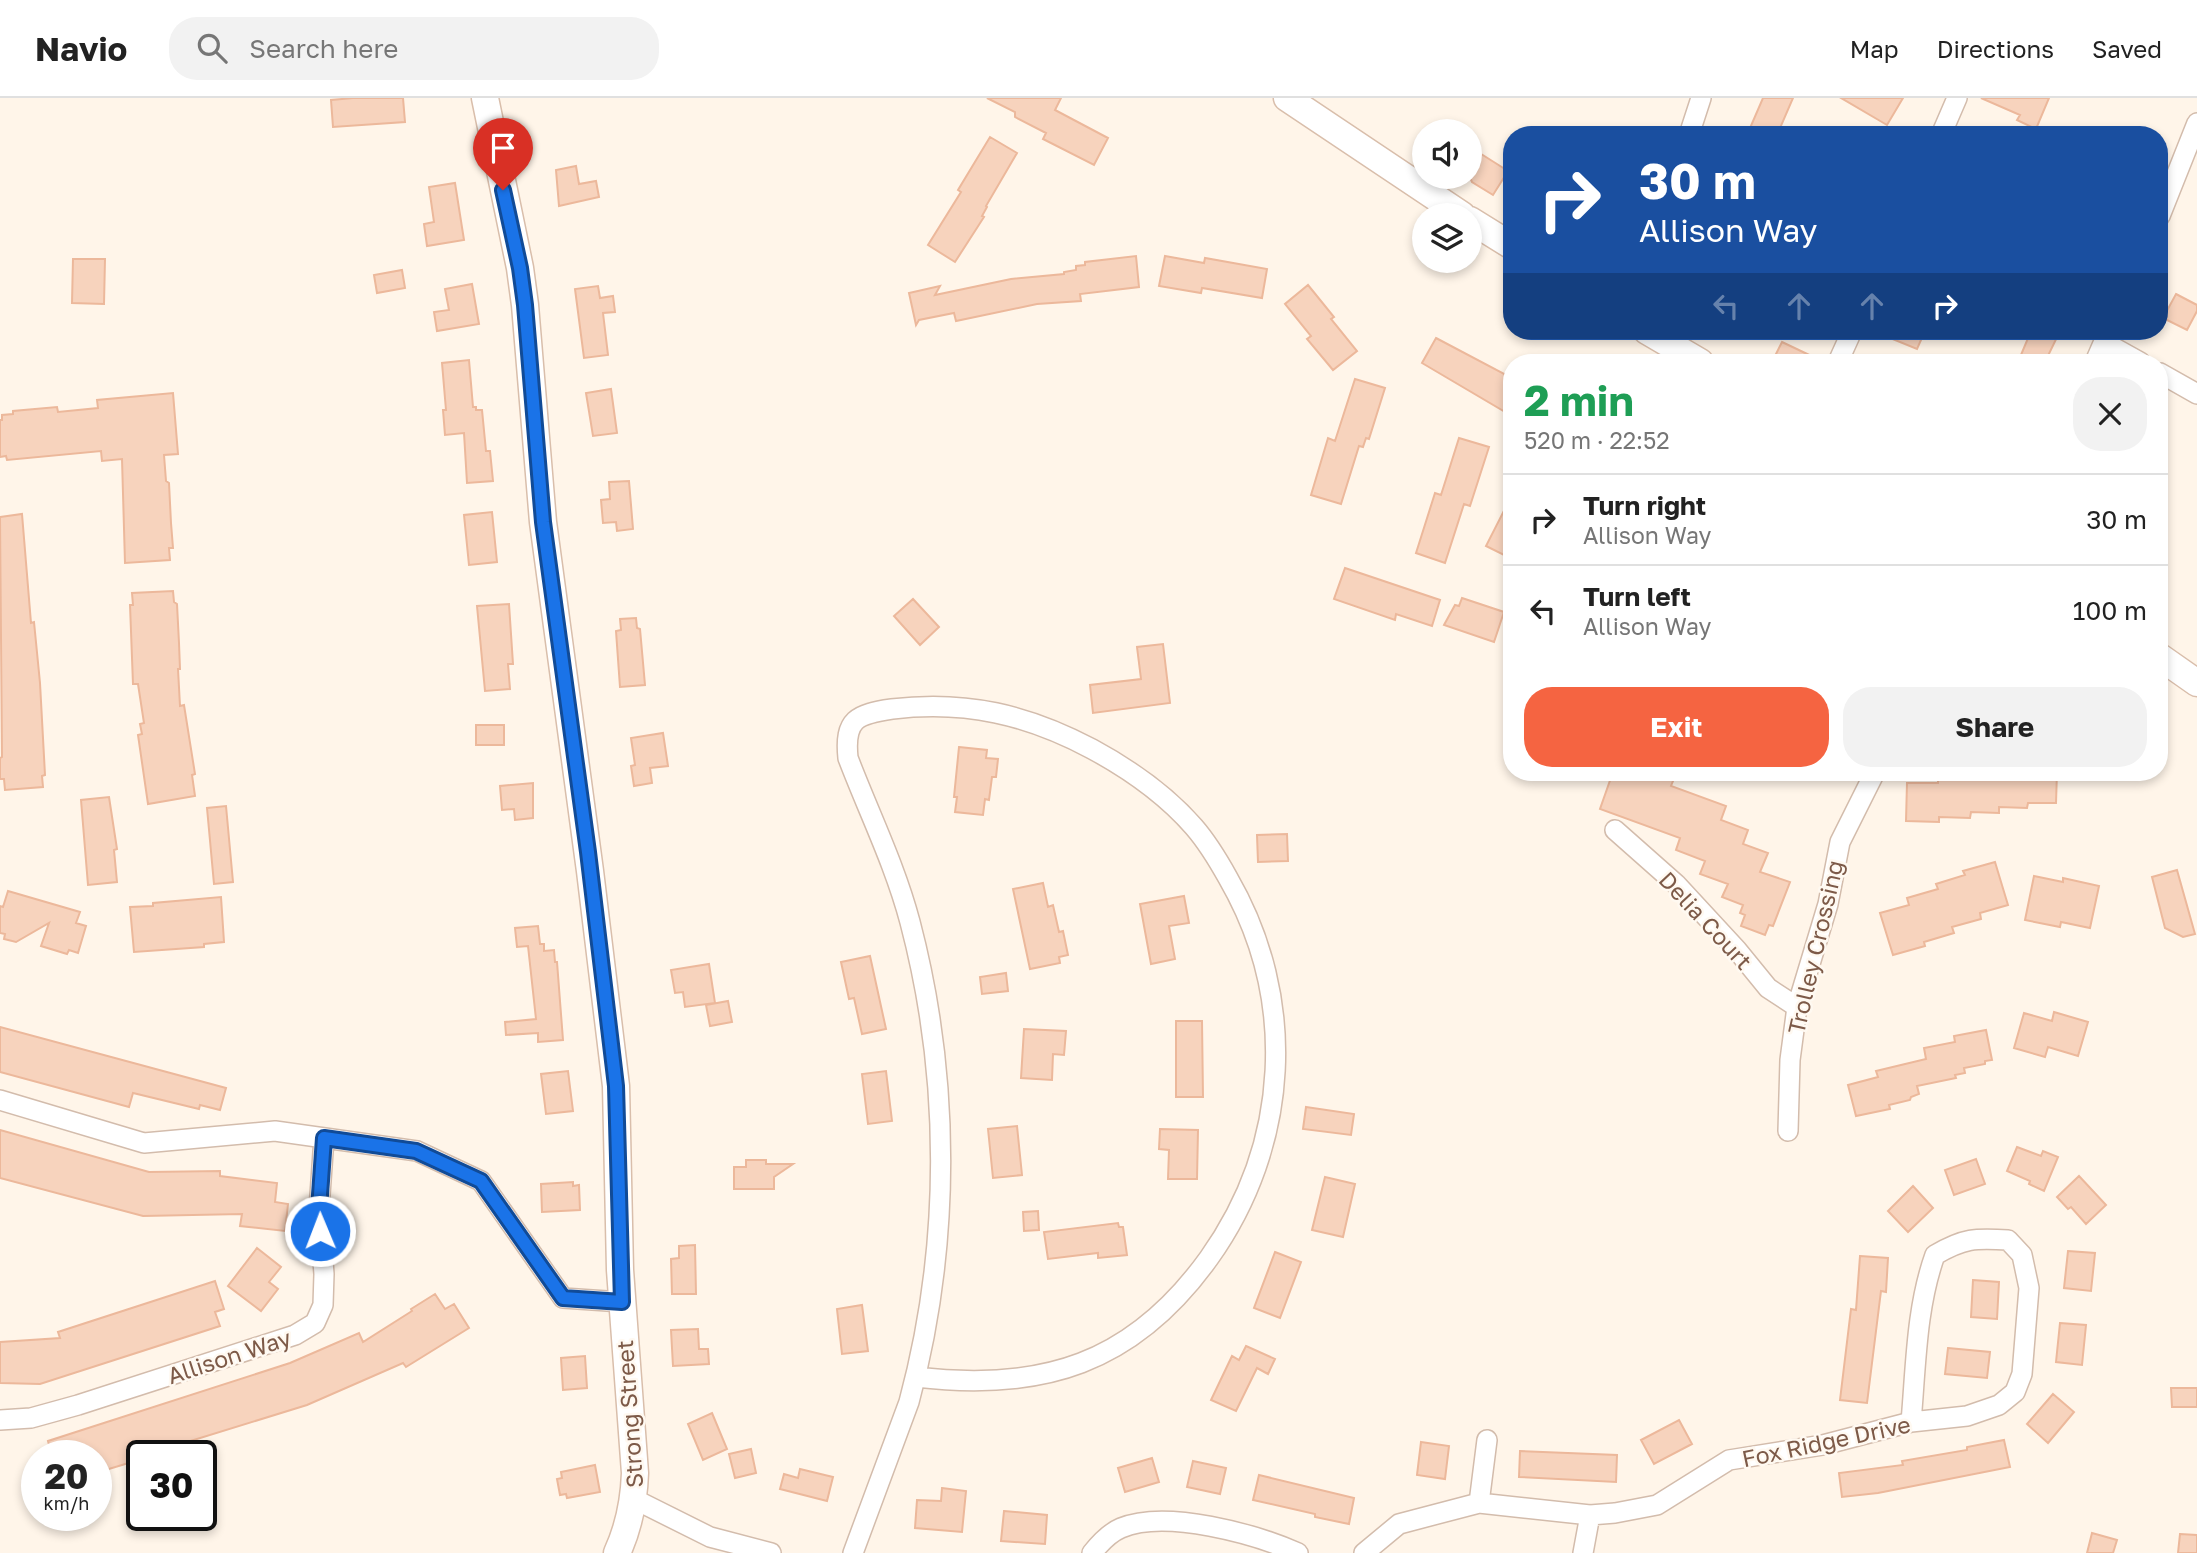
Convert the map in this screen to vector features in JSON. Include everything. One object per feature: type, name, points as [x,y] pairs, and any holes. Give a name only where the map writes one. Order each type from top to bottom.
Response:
[{"type":"street","name":"Strong Street","points":[[485,98],[520,268],[525,305],[544,534],[616,1086],[622,1302],[634,1448],[634,1499],[710,1537],[771,1553]]},
{"type":"street","points":[[1287,98],[1444,203]]},
{"type":"street","points":[[1692,126],[1701,98]]},
{"type":"street","points":[[1945,126],[1957,98]]},
{"type":"street","points":[[2168,196],[2197,123]]},
{"type":"street","points":[[1482,227],[1503,240]]},
{"type":"street","points":[[1662,340],[1686,354]]},
{"type":"street","points":[[2111,340],[2130,354]]},
{"type":"street","points":[[2168,378],[2197,394]]},
{"type":"street","points":[[2168,663],[2197,683]]},
{"type":"street","points":[[853,1553],[916,1377],[933,1278],[939,1203],[939,1096],[923,976],[910,921],[895,872],[848,758],[846,738],[851,724],[867,713],[927,706],[965,707],[1001,712],[1038,723],[1072,738],[1113,760],[1166,800],[1194,827],[1239,897],[1262,952],[1272,997],[1276,1079],[1265,1138],[1241,1206],[1199,1272],[1157,1317],[1100,1357],[1066,1369],[993,1382],[959,1382],[916,1377]]},
{"type":"street","name":"Trolley Crossing","points":[[1788,1131],[1790,1060],[1797,1007],[1828,904],[1839,842],[1870,781]]},
{"type":"street","name":"Delia Court","points":[[1615,830],[1676,884],[1768,988],[1797,1007]]},
{"type":"street","points":[[0,1100],[144,1143],[275,1131],[416,1151],[481,1181],[563,1298],[622,1302]]},
{"type":"street","name":"Allison Way","points":[[0,1420],[31,1418],[78,1405],[295,1335],[315,1323],[323,1305],[324,1274],[319,1209],[324,1138]]},
{"type":"street","name":"Fox Ridge Drive","points":[[1364,1553],[1399,1524],[1479,1503],[1590,1515],[1615,1513],[1657,1505],[1729,1460],[1823,1445],[1911,1422],[1966,1416],[1999,1405],[2015,1392],[2022,1374],[2029,1288],[2022,1255],[2008,1240],[1982,1238],[1959,1241],[1936,1255],[1921,1307],[1911,1422]]},
{"type":"street","points":[[1479,1503],[1487,1440]]},
{"type":"street","points":[[617,1553],[634,1499]]},
{"type":"street","points":[[1583,1553],[1590,1515]]},
{"type":"street","points":[[1092,1553],[1108,1536],[1123,1527],[1160,1521],[1267,1539],[1298,1553]]},
{"type":"building","points":[[403,98],[405,122],[333,127],[331,100]]},
{"type":"building","points":[[987,98],[1061,98],[1055,110],[1108,138],[1094,165],[1043,139],[1046,133],[1015,117],[1015,112]]},
{"type":"building","points":[[1763,98],[1793,98],[1781,126],[1751,126]]},
{"type":"building","points":[[1841,98],[1903,98],[1887,125]]},
{"type":"building","points":[[1981,98],[2049,98],[2037,126],[2030,126],[2017,120],[2020,115]]},
{"type":"building","points":[[990,137],[1017,153],[986,206],[982,216],[984,217],[955,262],[928,245],[961,192],[958,190]]},
{"type":"building","points":[[1482,155],[1503,168],[1503,179],[1493,195],[1482,188]]},
{"type":"building","points":[[576,166],[579,184],[596,181],[599,197],[559,206],[556,170]]},
{"type":"building","points":[[455,183],[464,240],[427,246],[424,224],[434,222],[429,187]]},
{"type":"building","points":[[1136,256],[1139,287],[1080,294],[1081,301],[1037,304],[956,321],[954,313],[919,320],[916,325],[909,293],[940,286],[935,295],[1011,279],[1064,274],[1076,270],[1076,266],[1085,265],[1085,262]]},
{"type":"building","points":[[1165,256],[1204,263],[1205,258],[1267,269],[1262,298],[1202,288],[1201,293],[1159,286]]},
{"type":"building","points":[[73,259],[105,259],[104,304],[72,303]]},
{"type":"building","points":[[402,270],[405,288],[377,293],[374,275]]},
{"type":"building","points":[[472,284],[479,324],[437,331],[434,312],[449,310],[445,289]]},
{"type":"building","points":[[1308,285],[1357,351],[1333,370],[1307,339],[1311,336],[1285,304]]},
{"type":"building","points":[[598,286],[600,298],[613,296],[615,312],[603,313],[608,355],[584,358],[575,289]]},
{"type":"building","points":[[2176,294],[2197,305],[2197,311],[2187,330],[2168,320],[2168,309]]},
{"type":"building","points":[[1436,338],[1503,373],[1503,411],[1422,363]]},
{"type":"building","points":[[1895,340],[1921,340],[1917,349]]},
{"type":"building","points":[[2027,340],[2056,340],[2049,354],[2021,354]]},
{"type":"building","points":[[1782,342],[1807,354],[1776,354]]},
{"type":"building","points":[[469,360],[473,407],[482,410],[486,451],[490,451],[493,481],[467,483],[464,433],[445,435],[442,363]]},
{"type":"building","points":[[1355,379],[1385,388],[1369,439],[1366,438],[1363,447],[1359,446],[1341,504],[1311,495],[1328,438],[1335,441]]},
{"type":"building","points":[[611,389],[617,433],[593,436],[586,393]]},
{"type":"building","points":[[173,393],[178,454],[164,455],[166,481],[169,483],[173,548],[169,548],[170,560],[125,563],[122,459],[102,461],[101,451],[7,460],[6,456],[0,457],[2,415],[13,414],[13,411],[57,407],[58,412],[98,408],[97,400]]},
{"type":"building","points":[[1459,438],[1489,447],[1470,506],[1464,504],[1445,563],[1416,553],[1435,493],[1441,495]]},
{"type":"building","points":[[629,481],[633,529],[617,531],[616,522],[603,523],[601,500],[610,499],[609,482]]},
{"type":"building","points":[[492,512],[497,562],[469,565],[464,515]]},
{"type":"building","points":[[1503,513],[1503,554],[1486,546]]},
{"type":"building","points":[[22,514],[31,623],[34,622],[40,683],[45,775],[42,776],[43,787],[5,790],[4,779],[0,779],[0,517]]},
{"type":"building","points":[[1345,568],[1440,600],[1432,626],[1396,614],[1395,620],[1334,599]]},
{"type":"building","points":[[173,591],[174,602],[177,604],[180,706],[184,705],[195,774],[192,775],[195,796],[148,804],[138,735],[142,734],[140,724],[144,723],[138,684],[133,684],[130,605],[133,605],[132,593]]},
{"type":"building","points":[[1462,598],[1503,612],[1494,642],[1444,625],[1455,605],[1459,606]]},
{"type":"building","points":[[913,599],[939,627],[920,645],[894,616]]},
{"type":"building","points":[[509,604],[513,664],[508,664],[510,689],[485,691],[477,606]]},
{"type":"building","points":[[636,618],[637,628],[640,629],[645,685],[620,687],[616,631],[621,630],[620,619]]},
{"type":"building","points":[[1163,644],[1170,703],[1093,713],[1090,685],[1141,679],[1137,647]]},
{"type":"building","points":[[476,725],[504,725],[504,745],[476,745]]},
{"type":"building","points":[[663,733],[668,766],[650,768],[652,783],[634,786],[631,766],[635,765],[631,738]]},
{"type":"building","points":[[959,747],[987,750],[986,758],[998,759],[996,777],[992,777],[989,800],[985,799],[983,815],[955,812]]},
{"type":"building","points":[[1610,781],[1673,781],[1671,786],[1726,806],[1721,820],[1748,830],[1743,844],[1768,853],[1760,872],[1790,882],[1773,926],[1769,925],[1765,935],[1741,926],[1745,915],[1740,913],[1743,905],[1722,897],[1728,884],[1700,874],[1705,861],[1676,850],[1680,838],[1600,809]]},
{"type":"building","points":[[2057,781],[2056,803],[2028,803],[2027,808],[1999,807],[1999,813],[1971,812],[1970,818],[1939,817],[1939,822],[1906,821],[1907,783]]},
{"type":"building","points":[[533,783],[533,818],[515,820],[514,809],[502,810],[500,786]]},
{"type":"building","points":[[109,797],[117,849],[114,850],[117,882],[88,885],[81,800]]},
{"type":"building","points":[[226,806],[233,882],[214,884],[207,808]]},
{"type":"building","points":[[1287,834],[1288,861],[1258,862],[1257,835]]},
{"type":"building","points":[[1995,862],[2008,905],[1980,913],[1981,919],[1952,927],[1954,933],[1924,942],[1925,946],[1893,955],[1880,913],[1909,905],[1907,898],[1938,889],[1936,884],[1965,875],[1963,871]]},
{"type":"building","points":[[2177,870],[2195,934],[2183,937],[2165,928],[2152,877]]},
{"type":"building","points":[[2034,876],[2063,882],[2063,878],[2099,886],[2090,928],[2061,922],[2060,927],[2025,920]]},
{"type":"building","points":[[1043,883],[1048,907],[1053,905],[1059,932],[1063,931],[1068,955],[1059,957],[1060,963],[1030,969],[1013,889]]},
{"type":"building","points":[[8,891],[80,912],[76,923],[86,926],[78,953],[69,950],[67,954],[41,946],[49,923],[16,942],[4,939],[5,934],[0,933],[0,906],[3,907]]},
{"type":"building","points":[[1184,896],[1189,923],[1169,926],[1175,959],[1151,964],[1140,904]]},
{"type":"building","points":[[221,897],[224,942],[204,944],[204,947],[134,952],[130,907]]},
{"type":"building","points":[[538,926],[540,944],[544,944],[544,951],[554,950],[557,962],[563,1040],[538,1042],[538,1033],[506,1035],[505,1022],[536,1019],[528,946],[517,947],[515,928]]},
{"type":"building","points":[[870,956],[886,1029],[862,1034],[854,998],[849,999],[841,962]]},
{"type":"building","points":[[709,964],[715,1003],[685,1007],[683,992],[675,993],[671,970]]},
{"type":"building","points":[[1006,973],[1008,991],[982,994],[980,977]]},
{"type":"building","points":[[728,1001],[732,1022],[710,1026],[706,1005]]},
{"type":"building","points":[[2054,1012],[2088,1022],[2078,1056],[2048,1047],[2045,1057],[2014,1048],[2024,1013],[2052,1021]]},
{"type":"building","points":[[1176,1021],[1202,1021],[1203,1097],[1176,1097]]},
{"type":"building","points":[[0,1027],[226,1088],[220,1110],[200,1105],[199,1109],[133,1093],[129,1107],[0,1072]]},
{"type":"building","points":[[1024,1029],[1066,1031],[1064,1055],[1053,1054],[1052,1080],[1021,1078]]},
{"type":"building","points":[[1986,1030],[1992,1060],[1964,1068],[1965,1073],[1955,1075],[1956,1078],[1917,1086],[1919,1094],[1910,1100],[1889,1105],[1890,1109],[1856,1116],[1848,1085],[1878,1077],[1876,1071],[1926,1059],[1924,1048],[1955,1042],[1954,1036]]},
{"type":"building","points":[[568,1071],[573,1111],[546,1114],[541,1074]]},
{"type":"building","points":[[886,1071],[892,1121],[868,1124],[862,1074]]},
{"type":"building","points":[[1306,1107],[1354,1114],[1351,1135],[1303,1129]]},
{"type":"building","points":[[1017,1126],[1022,1175],[993,1178],[988,1129]]},
{"type":"building","points":[[1160,1129],[1198,1130],[1197,1179],[1168,1179],[1169,1150],[1159,1149]]},
{"type":"building","points":[[0,1130],[149,1172],[220,1171],[220,1176],[277,1183],[275,1202],[288,1204],[285,1231],[240,1226],[242,1214],[143,1216],[0,1178]]},
{"type":"building","points":[[2017,1147],[2041,1156],[2043,1151],[2058,1157],[2044,1191],[2029,1184],[2030,1181],[2007,1171]]},
{"type":"building","points":[[1976,1159],[1985,1184],[1954,1195],[1945,1170]]},
{"type":"building","points":[[746,1160],[766,1160],[766,1164],[793,1164],[774,1177],[774,1189],[734,1189],[734,1167],[746,1167]]},
{"type":"building","points":[[2079,1176],[2106,1205],[2086,1224],[2071,1207],[2068,1209],[2057,1197]]},
{"type":"building","points":[[1325,1177],[1355,1184],[1343,1237],[1312,1230]]},
{"type":"building","points":[[573,1182],[573,1186],[579,1185],[580,1210],[542,1212],[541,1184]]},
{"type":"building","points":[[1913,1186],[1933,1208],[1908,1232],[1888,1211]]},
{"type":"building","points":[[1038,1211],[1039,1230],[1024,1231],[1023,1212]]},
{"type":"building","points":[[1118,1223],[1119,1227],[1123,1227],[1127,1255],[1098,1258],[1098,1253],[1048,1259],[1044,1232]]},
{"type":"building","points":[[695,1245],[696,1294],[672,1294],[671,1259],[679,1258],[679,1246]]},
{"type":"building","points":[[257,1248],[281,1267],[269,1282],[278,1289],[261,1311],[228,1286]]},
{"type":"building","points":[[2068,1251],[2095,1253],[2091,1291],[2064,1288]]},
{"type":"building","points":[[1275,1252],[1301,1262],[1280,1318],[1254,1308]]},
{"type":"building","points":[[1860,1256],[1888,1258],[1886,1292],[1881,1291],[1867,1403],[1840,1400],[1851,1309],[1856,1310]]},
{"type":"building","points":[[1973,1280],[1999,1282],[1997,1319],[1971,1317]]},
{"type":"building","points":[[215,1281],[224,1309],[215,1312],[220,1326],[40,1384],[0,1383],[0,1342],[60,1338],[58,1332]]},
{"type":"building","points":[[435,1294],[445,1309],[454,1304],[469,1328],[406,1367],[403,1363],[307,1405],[194,1440],[126,1440],[126,1464],[112,1468],[112,1440],[51,1440],[290,1363],[359,1333],[363,1342],[412,1311],[411,1309]]},
{"type":"building","points":[[862,1305],[868,1351],[842,1354],[837,1309]]},
{"type":"building","points":[[2060,1323],[2086,1325],[2082,1365],[2056,1362]]},
{"type":"building","points":[[698,1329],[699,1349],[708,1349],[709,1364],[673,1366],[671,1330]]},
{"type":"building","points":[[1246,1346],[1275,1359],[1268,1374],[1257,1368],[1236,1411],[1211,1400],[1232,1356],[1239,1360]]},
{"type":"building","points":[[1948,1348],[1990,1352],[1987,1378],[1945,1374]]},
{"type":"building","points":[[585,1356],[587,1388],[563,1390],[561,1358]]},
{"type":"building","points":[[2171,1388],[2197,1388],[2197,1407],[2172,1407]]},
{"type":"building","points":[[2053,1394],[2074,1412],[2048,1443],[2027,1424]]},
{"type":"building","points":[[712,1413],[727,1449],[703,1460],[688,1424]]},
{"type":"building","points":[[1679,1420],[1692,1444],[1654,1464],[1641,1440]]},
{"type":"building","points":[[2004,1440],[2010,1467],[1878,1493],[1842,1497],[1839,1473],[1903,1465],[1902,1461],[1967,1450],[1967,1447]]},
{"type":"building","points":[[1421,1442],[1449,1446],[1445,1479],[1417,1475]]},
{"type":"building","points":[[751,1449],[756,1473],[735,1478],[729,1454]]},
{"type":"building","points":[[1520,1451],[1617,1455],[1616,1482],[1519,1477]]},
{"type":"building","points":[[1152,1458],[1159,1482],[1125,1492],[1118,1468]]},
{"type":"building","points":[[1193,1461],[1226,1468],[1220,1494],[1187,1487]]},
{"type":"building","points":[[595,1465],[600,1492],[567,1498],[566,1494],[560,1495],[557,1479],[562,1478],[561,1472]]},
{"type":"building","points":[[800,1469],[833,1477],[827,1501],[780,1489],[784,1474],[798,1478]]},
{"type":"building","points":[[1259,1475],[1354,1498],[1349,1524],[1253,1500]]},
{"type":"building","points":[[942,1488],[966,1491],[962,1532],[915,1528],[917,1500],[941,1501]]},
{"type":"building","points":[[1004,1511],[1047,1515],[1045,1544],[1001,1541]]},
{"type":"building","points":[[2092,1533],[2117,1540],[2113,1553],[2087,1553]]},
{"type":"building","points":[[2180,1534],[2197,1535],[2197,1553],[2178,1553]]},
{"type":"route","points":[[320,1231],[324,1138],[416,1151],[481,1181],[563,1298],[622,1302],[616,1086],[588,852],[543,522],[525,305],[503,190]]}]
